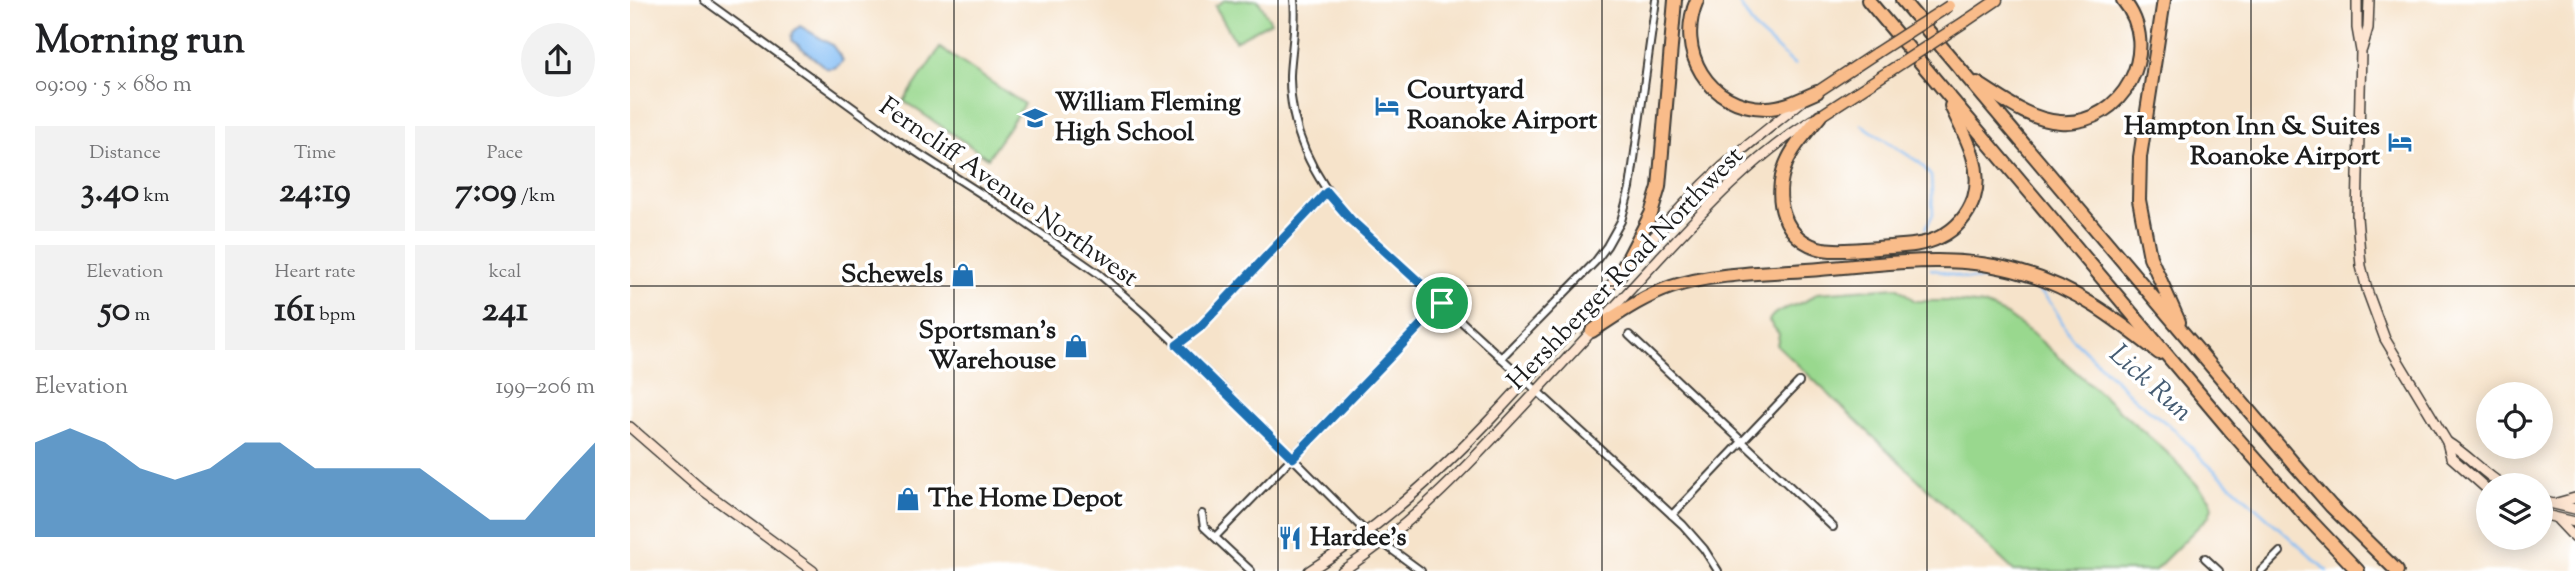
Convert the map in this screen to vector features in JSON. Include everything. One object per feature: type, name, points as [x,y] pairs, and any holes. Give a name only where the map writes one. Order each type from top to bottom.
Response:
[{"type":"highway","points":[[1620,274],[1651,215],[1660,187],[1675,0]]},
{"type":"highway","points":[[1697,0],[1689,27],[1691,49],[1700,71],[1724,95],[1744,105],[1774,108],[1817,92]]},
{"type":"highway","points":[[1868,0],[2179,369],[2304,514],[2358,571]]},
{"type":"highway","points":[[1902,0],[2331,506],[2397,571]]},
{"type":"highway","points":[[1966,76],[2024,112],[2037,117],[2062,122],[2095,115],[2121,97],[2137,67],[2140,49],[2137,25],[2123,0]]},
{"type":"highway","points":[[2164,0],[2140,156],[2139,200],[2150,257],[2189,341]]},
{"type":"highway","points":[[1820,116],[1792,152],[1782,174],[1781,208],[1792,231],[1808,243],[1835,250],[1924,243],[1941,237],[1959,224],[1970,207],[1975,192],[1976,167],[1973,155],[1944,90]]},
{"type":"highway","points":[[1592,331],[1646,297],[1692,281],[1884,263],[1960,261],[2023,273],[2068,290],[2107,313],[2179,369]]},
{"type":"main road","name":"Hershberger Road Northwest","points":[[1309,571],[1367,531],[1440,468],[1525,380],[1697,191],[1735,155],[1817,92],[1958,0]]},
{"type":"main road","name":"Hershberger Road Northwest","points":[[1342,571],[1436,498],[1728,186],[1767,153],[1820,116],[1997,0]]},
{"type":"main road","points":[[2357,0],[2357,28],[2361,51],[2357,217],[2361,265],[2385,339],[2447,442],[2451,457],[2476,479]]},
{"type":"main road","points":[[2361,51],[2368,28],[2369,0]]},
{"type":"main road","points":[[630,427],[700,488],[813,571]]},
{"type":"main road","points":[[2447,442],[2486,473]]},
{"type":"main road","points":[[2553,503],[2575,498]]},
{"type":"main road","points":[[2553,505],[2575,509]]},
{"type":"main road","points":[[2553,517],[2575,522]]},
{"type":"main road","points":[[2553,517],[2564,524],[2575,538]]},
{"type":"street","name":"Ferncliff Avenue Northwest","points":[[704,0],[899,141],[1074,256],[1119,290],[1367,531],[1421,571]]},
{"type":"street","points":[[1294,0],[1295,24],[1290,75],[1293,109],[1303,149],[1327,192],[1351,220],[1694,536],[1718,571]]},
{"type":"street","points":[[1501,358],[1595,262],[1620,221],[1630,188],[1656,0]]},
{"type":"street","points":[[1177,345],[1199,328],[1327,192]]},
{"type":"street","points":[[1214,537],[1442,303]]},
{"type":"street","points":[[1629,335],[1833,527]]},
{"type":"street","points":[[1672,515],[1799,382]]},
{"type":"street","points":[[1202,514],[1204,527],[1251,571]]},
{"type":"street","points":[[2261,571],[2280,552]]},
{"type":"street","points":[[2205,558],[2219,571]]},
{"type":"green space","points":[[1225,0],[1258,0],[1271,22],[1235,41],[1215,6]]},
{"type":"green space","points":[[940,48],[1024,104],[988,158],[904,101]]},
{"type":"green space","points":[[1897,287],[1915,301],[1984,305],[2007,315],[2034,335],[2170,455],[2210,499],[2212,507],[2209,516],[2154,571],[2014,571],[1777,345],[1779,334],[1769,321],[1783,309],[1817,293]]},
{"type":"water","points":[[800,26],[832,45],[843,60],[840,64],[834,68],[826,68],[792,40],[793,32]]},
{"type":"waterway","name":"Lick Run","points":[[1737,0],[1755,29],[1795,65]]},
{"type":"waterway","name":"Lick Run","points":[[1862,125],[1920,163],[1931,176],[1933,214],[1926,228]]},
{"type":"waterway","name":"Lick Run","points":[[1931,269],[1968,278],[2024,284],[2042,294],[2072,338],[2135,399],[2175,430],[2204,461],[2327,571]]},
{"type":"place","name":"Courtyard Roanoke Airport","points":[[1387,106]]},
{"type":"place","name":"William Fleming High School","points":[[1035,118]]},
{"type":"place","name":"Hampton Inn & Suites Roanoke Airport","points":[[2400,142]]},
{"type":"place","name":"Schewels","points":[[963,275]]},
{"type":"place","name":"Sportsman's Warehouse","points":[[1076,346]]},
{"type":"place","name":"The Home Depot","points":[[908,499]]},
{"type":"place","name":"Hardee's","points":[[1290,538]]},
{"type":"route","points":[[1327,192],[1351,220],[1442,303],[1293,458],[1177,345],[1199,328],[1327,192]]}]
